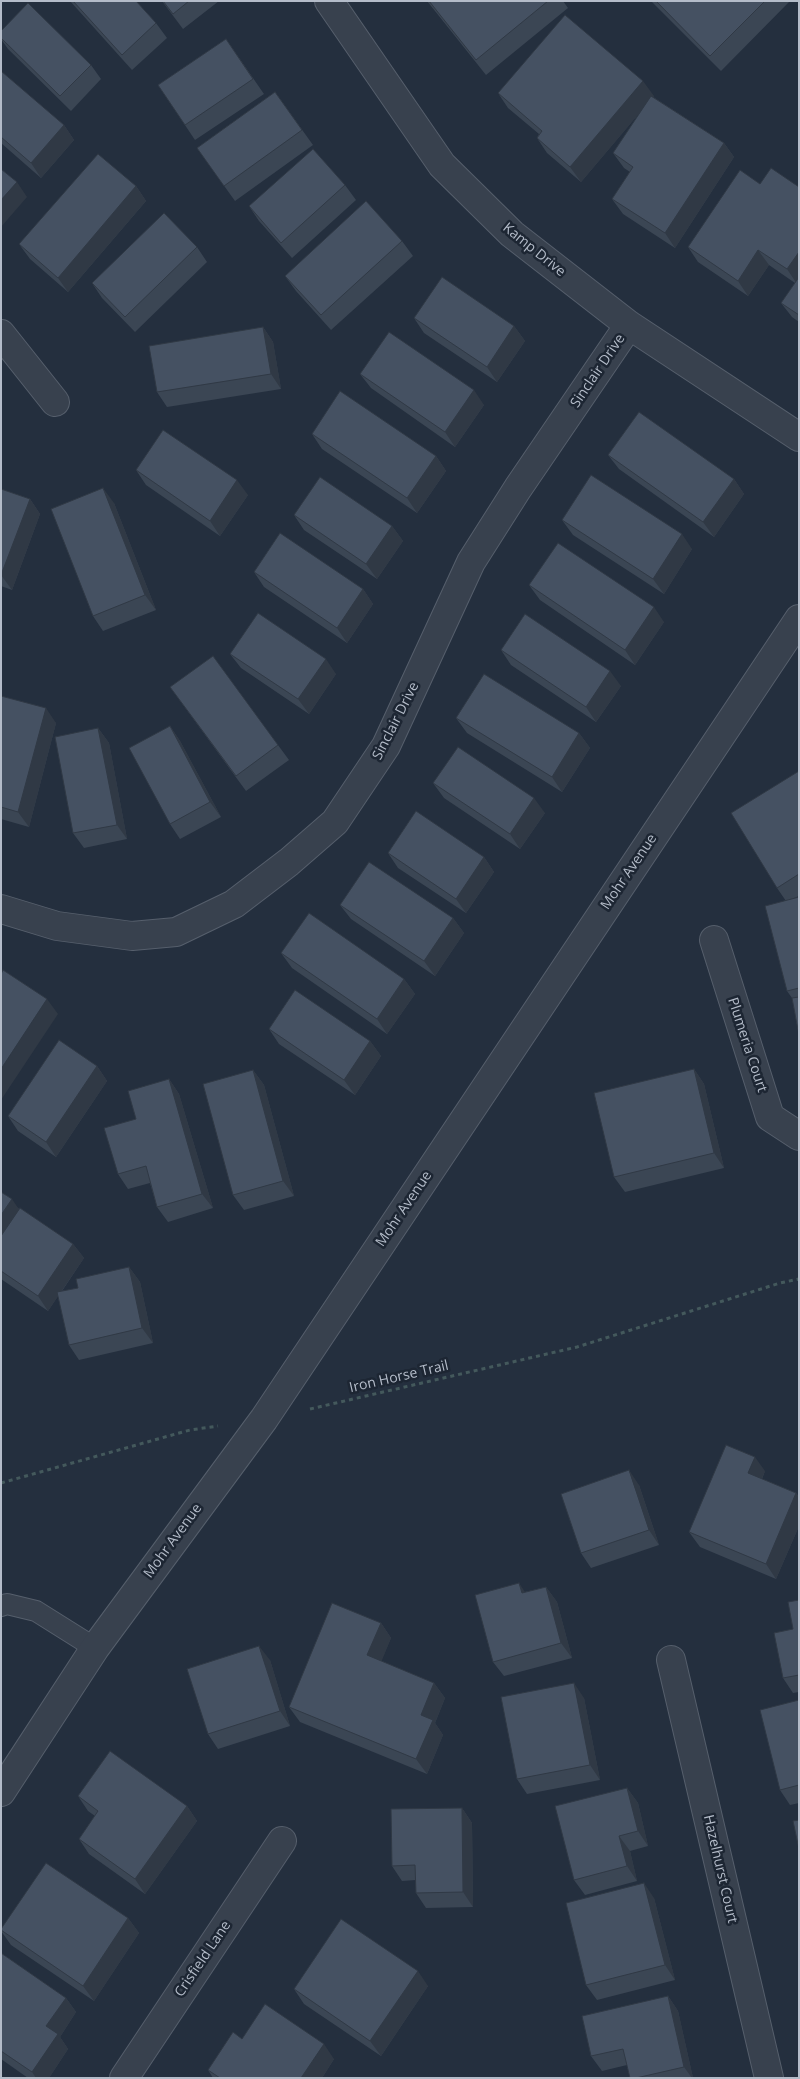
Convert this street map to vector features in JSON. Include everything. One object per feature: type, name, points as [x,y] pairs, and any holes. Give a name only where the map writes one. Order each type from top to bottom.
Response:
[{"type":"street","name":"Kamp Drive","points":[[329,1],[442,165],[512,234],[629,324],[799,437]]},
{"type":"street","name":"Sinclair Drive","points":[[1,910],[57,926],[132,936],[176,932],[234,904],[289,862],[335,822],[386,746],[471,562],[518,488],[629,324]]},
{"type":"street","points":[[1,334],[55,402]]},
{"type":"street","name":"Mohr Avenue","points":[[1,1792],[95,1648],[264,1419],[799,620]]},
{"type":"street","name":"Plumeria Court","points":[[714,940],[770,1117],[799,1136]]},
{"type":"street","name":"Hazelhurst Court","points":[[671,1660],[769,2078]]},
{"type":"street","name":"Crisfield Lane","points":[[124,2078],[282,1841]]},
{"type":"lane","points":[[1,1606],[7,1604],[36,1611],[95,1648]]},
{"type":"path","name":"Iron Horse Trail","points":[[1,1483],[190,1430],[264,1419],[577,1347],[780,1283],[799,1279]]},
{"type":"building","points":[[73,1],[136,1],[156,23],[122,55]]},
{"type":"building","points":[[163,1],[189,1],[173,14]]},
{"type":"building","points":[[429,1],[548,1],[476,60]]},
{"type":"building","points":[[656,1],[765,1],[710,56]]},
{"type":"building","points":[[28,3],[91,65],[60,96],[1,38],[1,31]]},
{"type":"building","points":[[565,15],[643,81],[570,167],[537,138],[542,131],[498,93]]},
{"type":"building","points":[[226,39],[253,79],[185,125],[158,85]]},
{"type":"building","points":[[1,71],[64,125],[31,163],[1,137]]},
{"type":"building","points":[[275,92],[302,130],[224,186],[197,148]]},
{"type":"building","points":[[651,96],[724,143],[665,233],[612,199],[633,167],[613,153]]},
{"type":"building","points":[[313,149],[345,185],[281,243],[249,206]]},
{"type":"building","points":[[98,154],[136,186],[58,278],[19,244]]},
{"type":"building","points":[[771,168],[799,187],[799,252],[787,269],[758,250],[738,281],[688,247],[740,170],[760,184]]},
{"type":"building","points":[[1,169],[17,182],[1,200]]},
{"type":"building","points":[[366,201],[402,241],[321,315],[285,276]]},
{"type":"building","points":[[164,213],[197,247],[125,317],[92,283]]},
{"type":"building","points":[[442,277],[514,326],[487,367],[414,318]]},
{"type":"building","points":[[799,277],[799,315],[781,303]]},
{"type":"building","points":[[263,327],[271,374],[157,392],[149,346]]},
{"type":"building","points":[[389,332],[474,390],[445,432],[360,374]]},
{"type":"building","points":[[340,391],[436,456],[407,498],[312,434]]},
{"type":"building","points":[[639,412],[734,479],[703,522],[608,455]]},
{"type":"building","points":[[163,430],[237,480],[210,521],[136,470]]},
{"type":"building","points":[[591,475],[682,534],[653,579],[562,520]]},
{"type":"building","points":[[320,477],[392,526],[366,564],[294,515]]},
{"type":"building","points":[[103,488],[145,595],[93,616],[51,509]]},
{"type":"building","points":[[1,489],[30,499],[1,575]]},
{"type":"building","points":[[280,533],[363,589],[337,628],[254,572]]},
{"type":"building","points":[[558,543],[654,607],[625,650],[529,585]]},
{"type":"building","points":[[258,613],[326,659],[298,699],[230,654]]},
{"type":"building","points":[[525,614],[610,671],[586,707],[501,650]]},
{"type":"building","points":[[213,656],[278,745],[236,776],[170,687]]},
{"type":"building","points":[[484,674],[579,733],[552,777],[456,718]]},
{"type":"building","points":[[1,696],[46,708],[18,812],[1,807]]},
{"type":"building","points":[[170,726],[210,802],[170,824],[129,748]]},
{"type":"building","points":[[98,728],[117,825],[73,833],[55,737]]},
{"type":"building","points":[[458,747],[534,798],[510,834],[433,783]]},
{"type":"building","points":[[799,771],[799,874],[777,888],[731,813]]},
{"type":"building","points":[[416,811],[484,857],[456,899],[388,853]]},
{"type":"building","points":[[369,862],[453,918],[424,961],[340,905]]},
{"type":"building","points":[[799,897],[799,988],[787,991],[765,906]]},
{"type":"building","points":[[309,913],[404,979],[377,1019],[281,953]]},
{"type":"building","points":[[3,970],[47,999],[1,1069],[1,974]]},
{"type":"building","points":[[295,990],[370,1041],[344,1080],[269,1029]]},
{"type":"building","points":[[799,997],[799,1035],[792,998]]},
{"type":"building","points":[[59,1040],[97,1066],[46,1142],[8,1116]]},
{"type":"building","points":[[694,1069],[714,1153],[614,1177],[594,1093]]},
{"type":"building","points":[[253,1070],[283,1181],[233,1195],[203,1084]]},
{"type":"building","points":[[169,1079],[202,1194],[157,1207],[146,1166],[118,1174],[104,1128],[136,1119],[128,1091]]},
{"type":"building","points":[[1,1192],[12,1199],[1,1215]]},
{"type":"building","points":[[20,1208],[73,1244],[38,1296],[1,1271],[1,1236]]},
{"type":"building","points":[[129,1267],[142,1328],[69,1345],[57,1292],[78,1288],[76,1279]]},
{"type":"building","points":[[726,1445],[755,1457],[748,1473],[796,1493],[766,1564],[689,1532]]},
{"type":"building","points":[[629,1470],[649,1530],[581,1553],[561,1494]]},
{"type":"building","points":[[519,1583],[522,1593],[546,1587],[561,1643],[493,1662],[475,1595]]},
{"type":"building","points":[[799,1600],[799,1675],[783,1678],[774,1633],[793,1629],[788,1602]]},
{"type":"building","points":[[332,1603],[381,1623],[367,1655],[434,1683],[421,1715],[433,1720],[416,1759],[289,1707]]},
{"type":"building","points":[[259,1646],[280,1711],[208,1734],[187,1669]]},
{"type":"building","points":[[574,1683],[590,1765],[517,1779],[501,1697]]},
{"type":"building","points":[[799,1700],[799,1785],[780,1790],[760,1710]]},
{"type":"building","points":[[110,1751],[187,1806],[135,1879],[79,1839],[98,1811],[78,1796]]},
{"type":"building","points":[[627,1788],[638,1831],[619,1836],[627,1866],[574,1880],[555,1806]]},
{"type":"building","points":[[462,1808],[463,1892],[416,1893],[415,1865],[392,1866],[391,1809]]},
{"type":"building","points":[[799,1820],[799,1849],[793,1821]]},
{"type":"building","points":[[46,1863],[128,1918],[83,1986],[1,1930]]},
{"type":"building","points":[[644,1883],[665,1965],[586,1985],[566,1903]]},
{"type":"building","points":[[341,1919],[418,1971],[370,2041],[294,1989]]},
{"type":"building","points":[[1,1953],[66,1998],[46,2026],[58,2034],[32,2072],[1,2051]]},
{"type":"building","points":[[668,1996],[684,2067],[630,2078],[623,2049],[591,2056],[582,2016]]},
{"type":"building","points":[[265,2004],[324,2044],[301,2078],[220,2078],[208,2070],[233,2032],[242,2039]]}]
